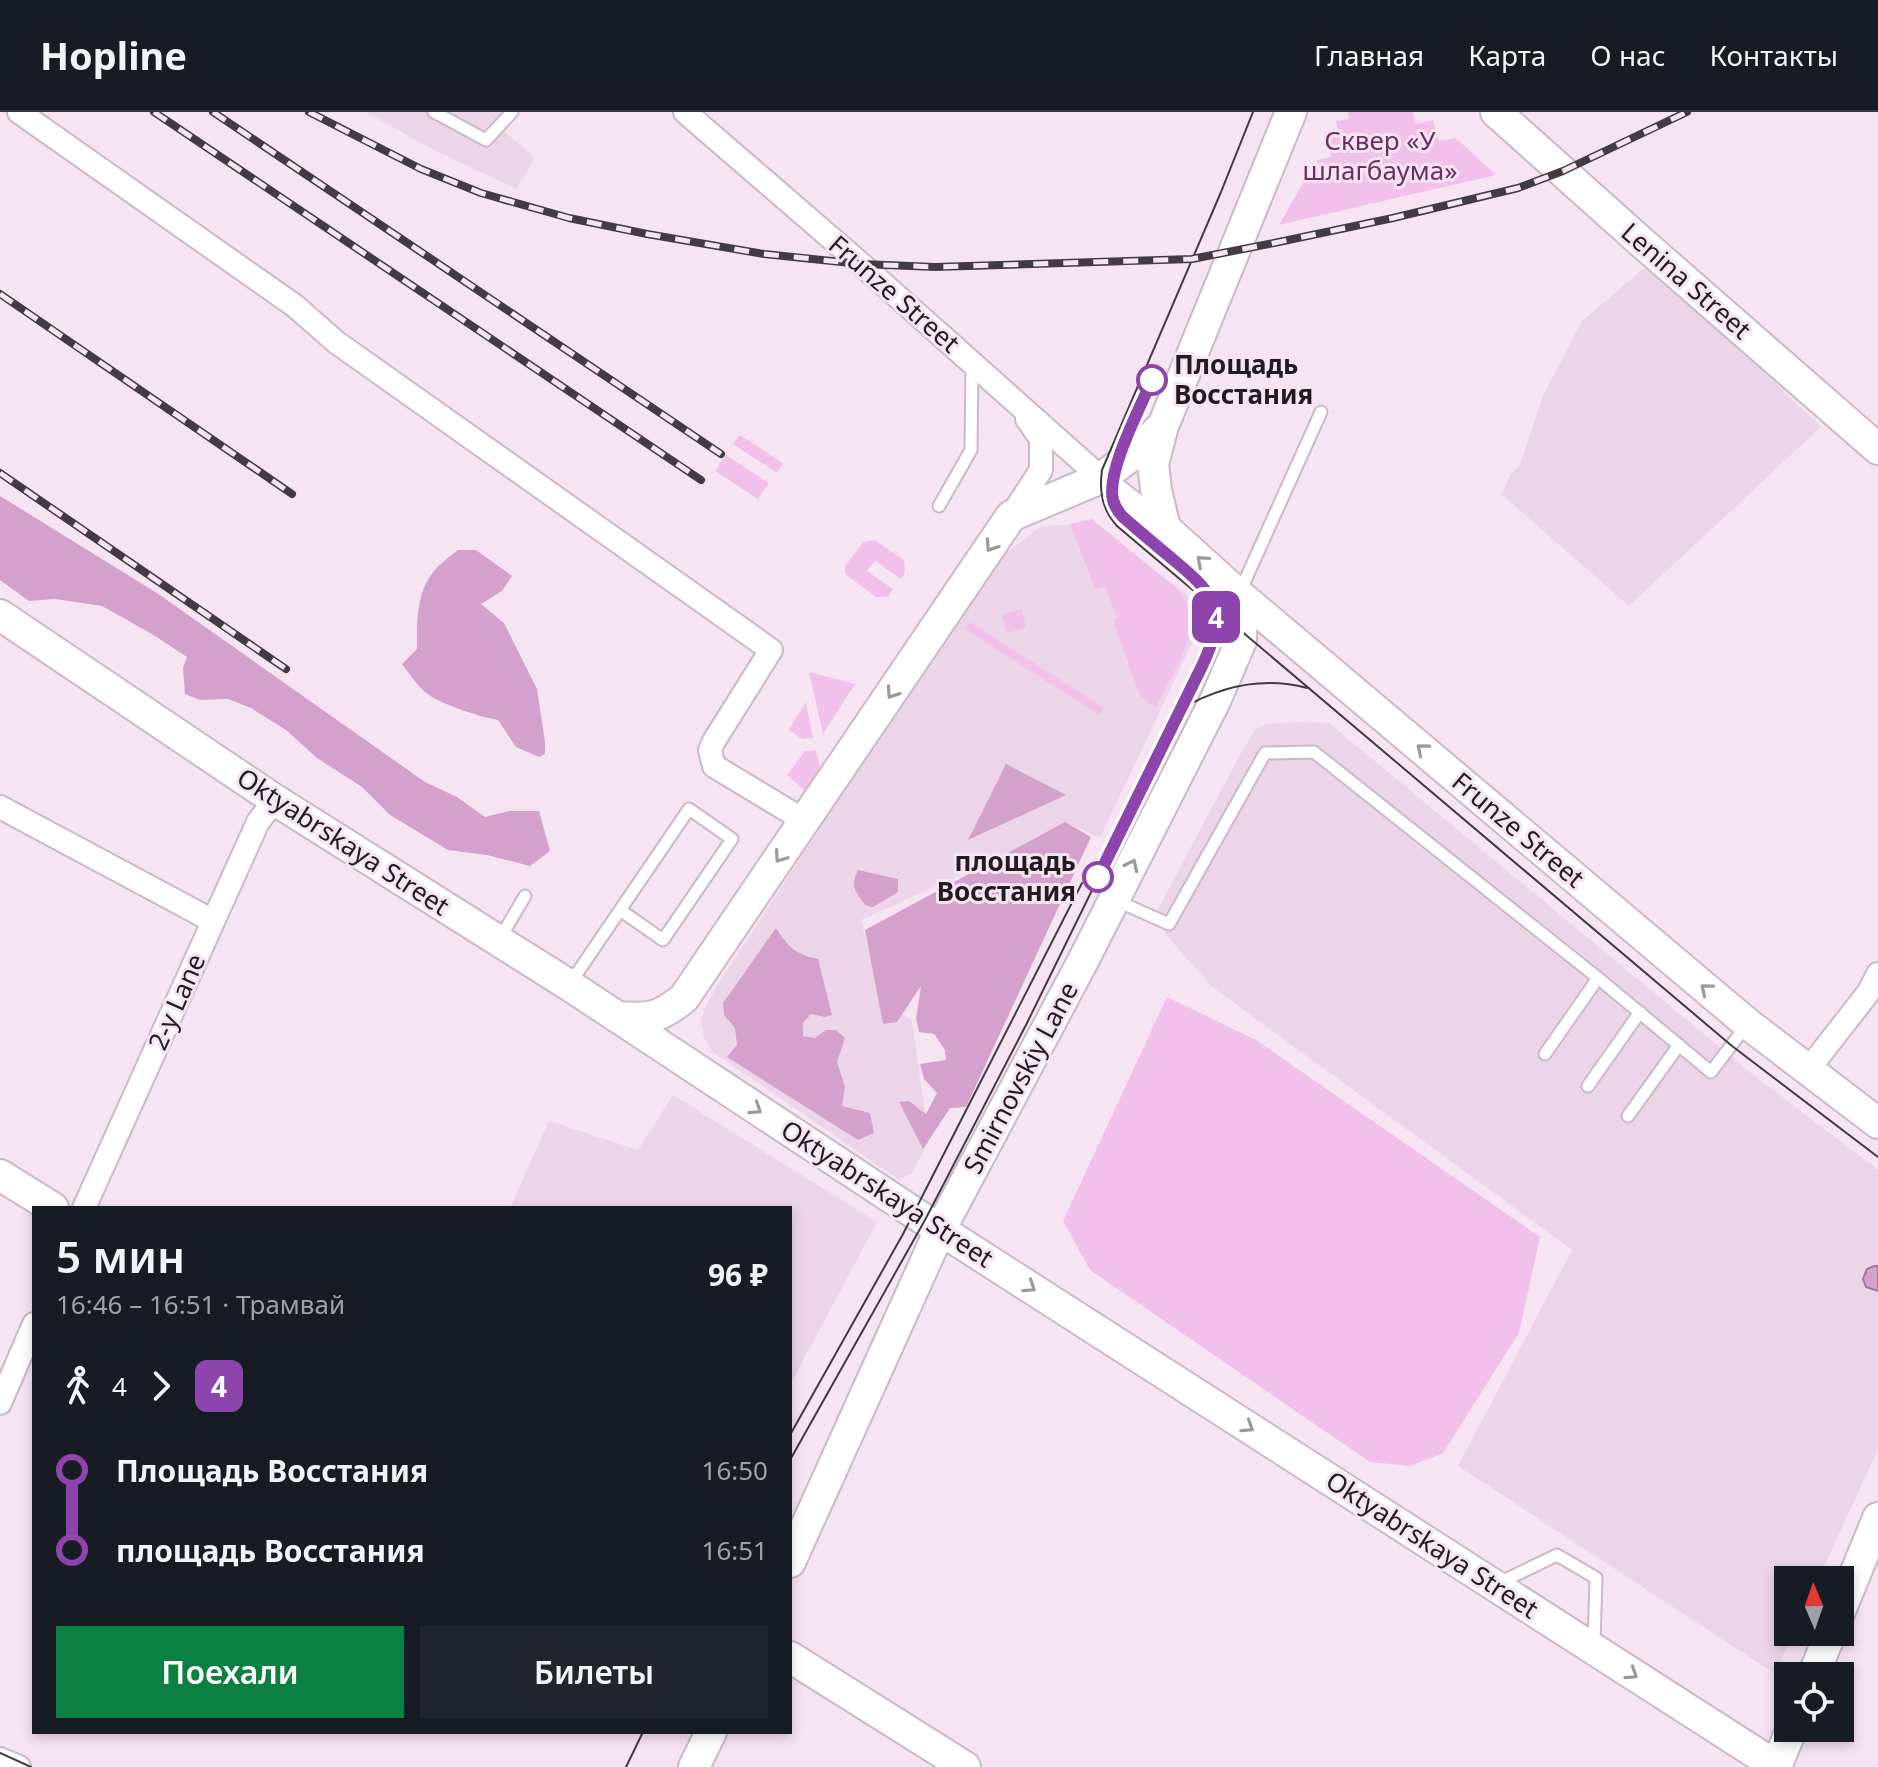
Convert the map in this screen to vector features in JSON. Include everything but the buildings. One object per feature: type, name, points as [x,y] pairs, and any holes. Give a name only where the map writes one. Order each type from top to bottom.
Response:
[{"type":"main road","points":[[1165,528],[1153,464],[1163,426],[1291,112]]},
{"type":"main road","name":"Lenina Street","points":[[1496,112],[1878,449]]},
{"type":"main road","points":[[617,1017],[645,1019],[669,1010],[684,998],[1011,516],[1101,478],[1131,456],[1163,426]]},
{"type":"main road","name":"Frunze Street","points":[[1165,528],[1238,594],[1748,1024],[1878,1123]]},
{"type":"main road","name":"Smirnovskiy Lane","points":[[792,1558],[940,1230],[1115,900],[1215,701],[1241,641],[1242,606],[1238,594]]},
{"type":"main road","name":"Oktyabrskaya Street","points":[[0,615],[275,800],[569,985],[940,1230],[1777,1767]]},
{"type":"main road","points":[[684,998],[680,1044],[691,1067]]},
{"type":"main road","points":[[0,1175],[50,1206]]},
{"type":"main road","points":[[1854,1577],[1878,1518]]},
{"type":"main road","points":[[792,1658],[965,1767]]},
{"type":"main road","points":[[694,1767],[710,1734]]},
{"type":"main road","points":[[1777,1767],[1787,1742]]},
{"type":"street","points":[[19,112],[295,306],[336,342],[771,650],[710,750],[714,766],[805,821]]},
{"type":"street","name":"Frunze Street","points":[[685,112],[1101,478],[1165,528]]},
{"type":"street","points":[[1011,516],[1041,470],[1041,439],[1012,399]]},
{"type":"street","points":[[1101,478],[1153,464]]},
{"type":"street","name":"2-y Lane","points":[[85,1206],[258,822],[275,800]]},
{"type":"street","points":[[0,807],[213,921]]},
{"type":"street","points":[[1808,1070],[1868,993],[1878,974]]},
{"type":"street","points":[[0,1403],[32,1329]]},
{"type":"street","points":[[0,1759],[19,1767]]},
{"type":"lane","points":[[434,112],[486,140],[512,112]]},
{"type":"lane","points":[[939,506],[971,450],[972,363]]},
{"type":"lane","points":[[1238,594],[1321,412]]},
{"type":"lane","points":[[1115,900],[1169,924],[1265,753],[1314,752],[1711,1072],[1748,1024]]},
{"type":"lane","points":[[569,985],[620,910],[689,809],[732,839],[663,940],[620,910]]},
{"type":"lane","points":[[498,941],[525,896]]},
{"type":"lane","points":[[1545,1054],[1598,978]]},
{"type":"lane","points":[[1588,1086],[1640,1012]]},
{"type":"lane","points":[[1628,1116],[1679,1045]]},
{"type":"lane","points":[[1495,1585],[1557,1555],[1596,1578],[1593,1649]]},
{"type":"shaded area","points":[[366,112],[505,112],[495,123],[535,158],[516,189],[428,147]]},
{"type":"shaded area","points":[[1650,263],[1821,427],[1629,606],[1501,494],[1511,474],[1520,465],[1543,396],[1582,321]]},
{"type":"shaded area","points":[[0,496],[157,593],[425,782],[457,797],[485,817],[509,811],[539,811],[550,851],[530,866],[487,855],[448,850],[390,815],[362,787],[317,758],[286,730],[251,708],[228,699],[200,700],[185,694],[183,668],[187,657],[152,634],[102,606],[55,599],[29,601],[0,580]]},
{"type":"shaded area","points":[[1086,524],[1106,533],[1190,597],[1199,613],[1193,641],[1100,838],[1072,825],[861,920],[880,997],[912,1021],[929,1141],[911,1174],[898,1179],[713,1052],[704,1038],[701,1022],[704,1009],[991,565],[1041,526]]},
{"type":"shaded area","points":[[458,550],[476,550],[512,576],[502,591],[481,604],[504,623],[537,689],[545,742],[545,754],[539,757],[516,747],[498,720],[464,711],[432,697],[402,664],[417,649],[419,608],[428,580],[439,565]]},
{"type":"shaded area","points":[[1329,723],[1751,1073],[1878,1170],[1878,1449],[1824,1566],[1774,1566],[1774,1646],[1788,1646],[1780,1662],[1774,1662],[1774,1673],[1458,1466],[1572,1250],[1211,986],[1166,935],[1157,911],[1241,753],[1256,729],[1266,724]]},
{"type":"shaded area","points":[[1006,764],[1066,795],[968,840]]},
{"type":"shaded area","points":[[1065,822],[1091,837],[966,1107],[950,1108],[923,1149],[899,1102],[909,1101],[926,1114],[937,1093],[924,1079],[920,1064],[946,1060],[945,1050],[934,1034],[919,1032],[916,1019],[921,986],[897,1022],[883,1024],[865,930]]},
{"type":"shaded area","points":[[858,870],[898,879],[898,892],[873,907],[865,905],[855,889]]},
{"type":"shaded area","points":[[776,928],[793,949],[818,959],[832,1015],[811,1014],[803,1023],[803,1036],[815,1038],[826,1030],[836,1030],[845,1038],[837,1062],[845,1087],[842,1106],[870,1113],[874,1133],[858,1140],[727,1057],[737,1045],[735,1028],[724,1015],[723,1003]]},
{"type":"shaded area","points":[[673,1095],[877,1222],[792,1381],[792,1206],[511,1206],[549,1121],[638,1150]]},
{"type":"shaded area","points":[[1878,1266],[1878,1291],[1866,1287],[1863,1279],[1867,1269]]},
{"type":"green space","name":"Сквер «У шлагбаума»","points":[[1348,112],[1413,112],[1416,124],[1433,120],[1439,141],[1456,138],[1496,175],[1279,225],[1304,181],[1320,178],[1317,160],[1331,157],[1328,139],[1339,136],[1336,121],[1349,119]]},
{"type":"green space","points":[[740,435],[783,463],[777,473],[733,444]]},
{"type":"green space","points":[[726,455],[769,483],[758,499],[715,471]]},
{"type":"green space","points":[[1092,519],[1177,589],[1191,611],[1192,621],[1186,646],[1156,707],[1140,696],[1113,620],[1117,618],[1105,586],[1095,589],[1070,524]]},
{"type":"green space","points":[[875,540],[904,560],[905,573],[901,579],[875,561],[867,571],[893,589],[888,597],[876,597],[845,574],[845,566],[863,542]]},
{"type":"green space","points":[[1022,609],[1026,628],[1007,633],[1002,614]]},
{"type":"green space","points":[[970,622],[1104,708],[1099,715],[965,629]]},
{"type":"green space","points":[[809,672],[855,684],[823,734]]},
{"type":"green space","points":[[806,702],[813,738],[802,739],[789,730]]},
{"type":"green space","points":[[816,750],[822,776],[808,794],[787,775],[805,751]]},
{"type":"green space","points":[[1167,997],[1256,1040],[1540,1237],[1519,1333],[1443,1453],[1410,1466],[1370,1462],[1090,1270],[1063,1221]]},
{"type":"tram line","points":[[1253,112],[1102,470],[1101,493],[1108,513],[1117,526],[1732,1046],[1878,1157]]},
{"type":"tram line","name":"4","points":[[1098,877],[1203,664],[1216,631],[1214,607],[1203,585],[1123,517],[1112,498],[1114,474],[1122,450],[1152,380]]},
{"type":"tram line","points":[[1117,510],[1113,483],[1120,456]]},
{"type":"tram line","points":[[792,1456],[925,1220],[1027,1023],[1213,642],[1216,620],[1212,603]]},
{"type":"tram line","points":[[1181,709],[1210,695],[1241,686],[1274,683],[1307,688]]},
{"type":"tram line","points":[[792,1431],[903,1234],[1082,883]]},
{"type":"tram line","points":[[626,1767],[642,1734]]},
{"type":"tram line","points":[[0,1753],[31,1767]]},
{"type":"railway","points":[[154,112],[701,480]]},
{"type":"railway","points":[[213,112],[721,454]]},
{"type":"railway","points":[[309,112],[421,169],[481,193],[569,218],[764,254],[861,264],[935,267],[1192,259],[1274,243],[1518,188],[1563,171],[1687,112]]},
{"type":"railway","points":[[0,294],[292,494]]},
{"type":"railway","points":[[0,473],[286,669]]},
{"type":"place","name":"Площадь Восстания","points":[[1152,380]]},
{"type":"place","name":"площадь Восстания","points":[[1098,877]]}]
